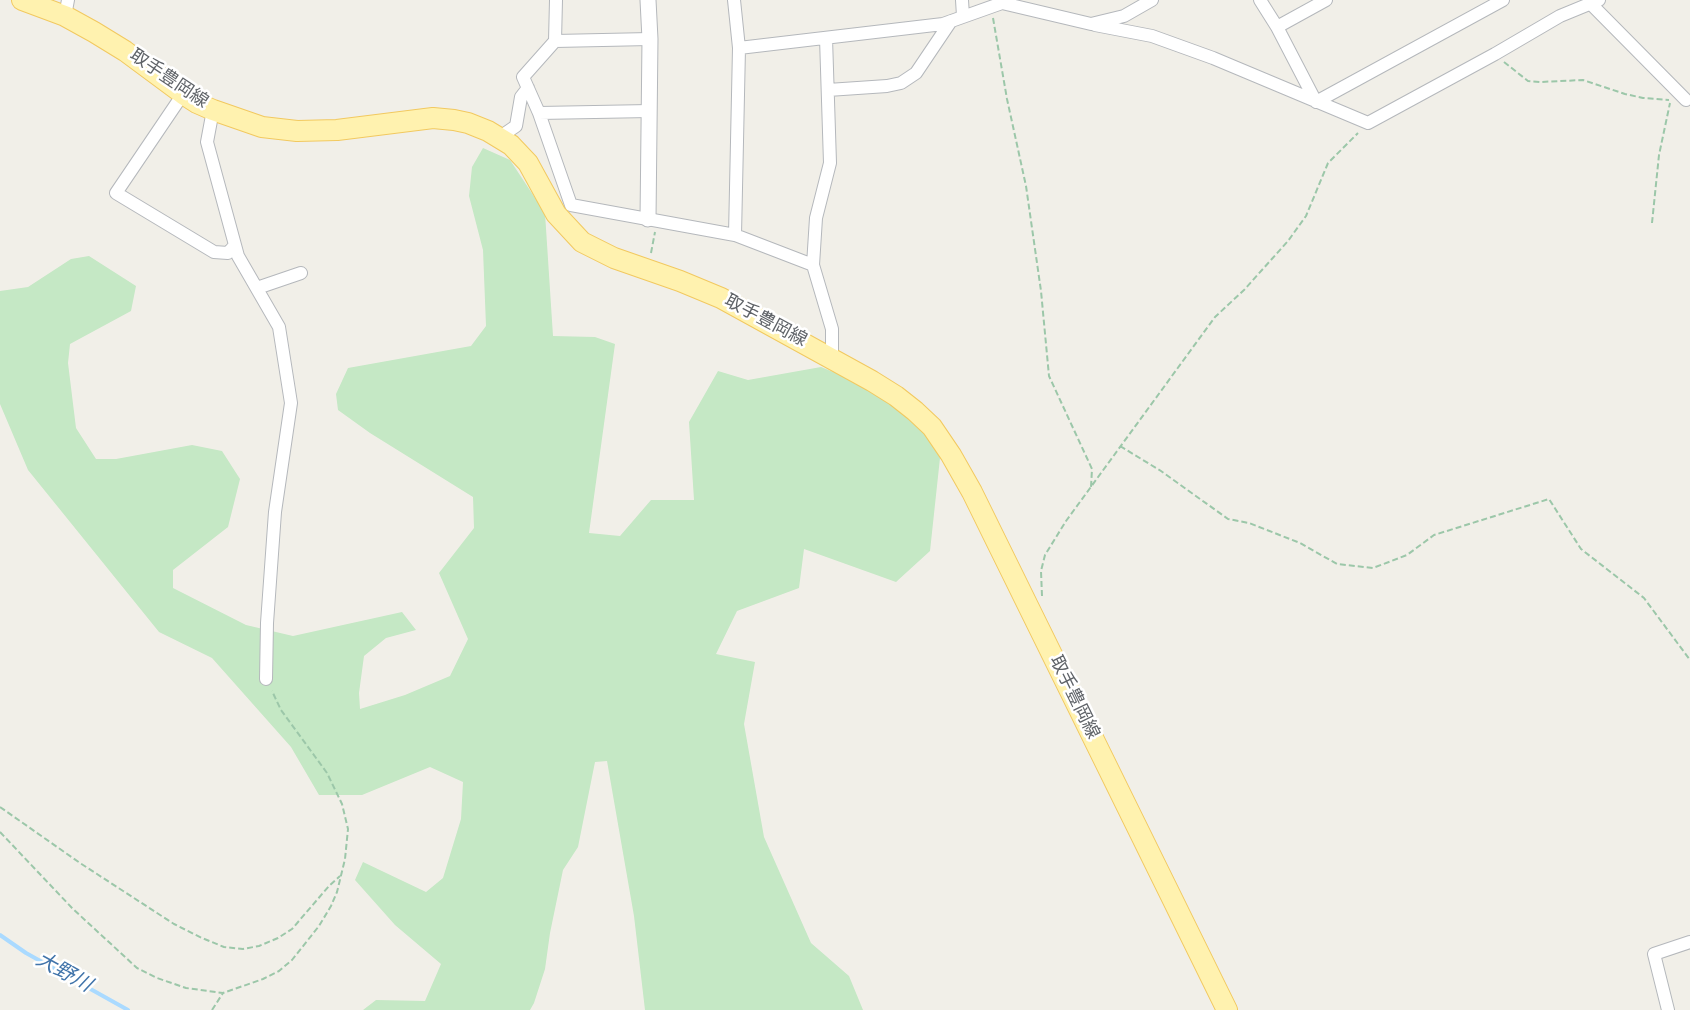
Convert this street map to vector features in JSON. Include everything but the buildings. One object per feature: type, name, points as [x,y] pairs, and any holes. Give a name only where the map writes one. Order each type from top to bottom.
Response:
[{"type":"main road","name":"取手豊岡線","points":[[22,0],[66,8],[183,94],[213,110],[262,127],[297,131],[337,130],[433,118],[468,123],[500,137],[528,163],[556,214],[582,242],[614,258],[721,298],[832,358],[906,404],[932,427],[972,492],[1227,1010]]},
{"type":"street","points":[[556,0],[555,41],[524,77],[571,205],[735,235],[813,265]]},
{"type":"street","points":[[648,0],[653,220]]},
{"type":"street","points":[[734,0],[739,48],[735,235]]},
{"type":"street","points":[[962,0],[963,16]]},
{"type":"street","points":[[1091,24],[1124,16],[1152,0]]},
{"type":"street","points":[[1260,0],[1277,27],[1316,102]]},
{"type":"street","points":[[1277,27],[1326,0]]},
{"type":"street","points":[[1316,102],[1503,0]]},
{"type":"street","points":[[739,48],[943,24],[1002,3],[1152,36],[1213,57],[1368,123],[1560,16],[1595,2],[1686,100]]},
{"type":"street","points":[[828,90],[887,87],[901,83],[916,73],[951,21]]},
{"type":"street","points":[[826,38],[830,162],[816,218],[813,265],[832,329],[832,358]]},
{"type":"street","points":[[555,41],[650,39]]},
{"type":"street","points":[[500,137],[516,126],[521,97],[528,88]]},
{"type":"street","points":[[183,94],[116,193],[214,252],[228,253],[235,245]]},
{"type":"street","points":[[213,110],[207,142],[238,256],[279,327],[291,403],[275,512],[267,624],[266,679]]},
{"type":"street","points":[[539,113],[650,111]]},
{"type":"street","points":[[257,288],[301,273]]},
{"type":"street","points":[[1668,1010],[1654,954],[1690,942]]},
{"type":"path","points":[[992,6],[1007,99],[1026,186],[1041,291],[1049,376],[1092,469],[1091,487]]},
{"type":"path","points":[[1495,54],[1528,81],[1583,80],[1625,94],[1671,100],[1659,155],[1652,223]]},
{"type":"path","points":[[1042,596],[1041,571],[1045,555],[1091,487],[1215,317],[1244,290],[1288,241],[1306,216],[1328,163],[1368,123]]},
{"type":"path","points":[[649,259],[653,220]]},
{"type":"path","points":[[1120,446],[1161,471],[1227,519],[1250,523],[1300,543],[1337,564],[1373,568],[1407,555],[1434,535],[1549,499],[1581,549],[1644,598],[1690,660]]},
{"type":"path","points":[[0,832],[73,909],[137,968],[157,978],[186,987],[223,993],[279,971],[292,960],[319,926],[331,906],[345,859],[348,829],[342,804],[327,773],[281,710],[266,679]]},
{"type":"path","points":[[0,807],[80,863],[174,924],[224,947],[243,949],[259,946],[278,938],[292,929],[340,876]]},
{"type":"path","points":[[212,1010],[223,993]]},
{"type":"green space","points":[[483,148],[510,160],[545,213],[553,336],[595,337],[615,344],[589,533],[620,536],[651,500],[694,500],[689,422],[718,371],[748,380],[821,367],[865,385],[907,414],[929,434],[940,458],[930,551],[896,582],[804,549],[799,588],[737,611],[716,654],[755,662],[744,724],[764,837],[811,943],[849,976],[863,1010],[645,1010],[634,916],[607,761],[595,762],[578,847],[563,870],[545,969],[530,1010],[363,1010],[376,1000],[425,1001],[441,964],[395,925],[355,880],[363,862],[426,892],[443,878],[461,819],[463,782],[430,767],[362,795],[319,795],[291,747],[212,658],[159,632],[28,470],[0,404],[0,291],[28,287],[71,259],[89,256],[136,286],[131,311],[70,344],[68,363],[76,428],[96,459],[116,459],[192,445],[222,451],[240,479],[228,527],[173,570],[173,588],[246,625],[293,636],[402,612],[416,630],[386,638],[364,656],[359,693],[360,709],[405,695],[450,676],[468,639],[439,573],[474,528],[473,497],[370,433],[338,410],[336,394],[348,368],[471,346],[486,326],[483,250],[469,196],[472,167]]},
{"type":"waterway","name":"大野川","points":[[0,935],[26,953],[128,1010]]}]
